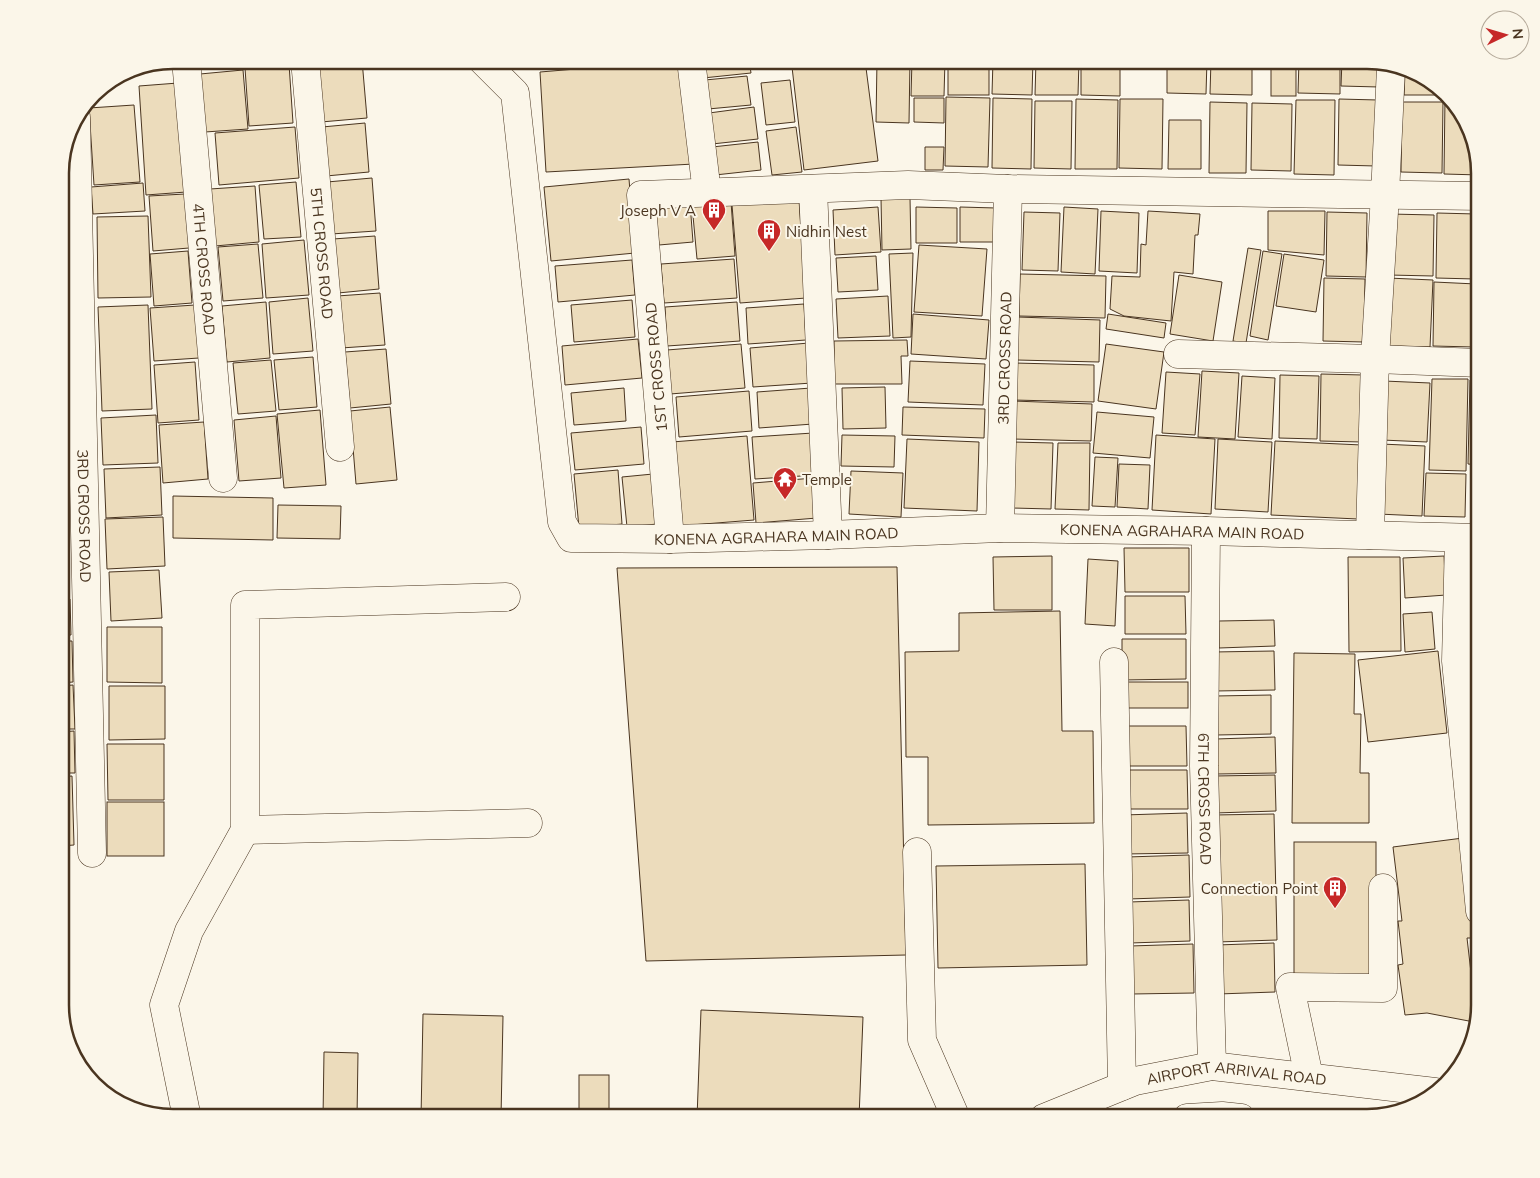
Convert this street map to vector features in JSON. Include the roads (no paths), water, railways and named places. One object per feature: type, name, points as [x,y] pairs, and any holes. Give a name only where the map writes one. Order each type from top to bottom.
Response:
[{"type":"street","name":"4TH CROSS ROAD","points":[[187,69],[223,478]]},
{"type":"street","name":"5TH CROSS ROAD","points":[[306,69],[340,447]]},
{"type":"street","name":"KONENA AGRAHARA MAIN ROAD","points":[[491,69],[515,93],[562,522],[571,538],[670,539],[1000,528],[1470,538]]},
{"type":"street","points":[[692,69],[707,193],[908,185],[1008,189],[1471,196]]},
{"type":"street","points":[[1370,535],[1375,359],[1391,72]]},
{"type":"street","name":"3RD CROSS ROAD","points":[[76,135],[92,853]]},
{"type":"street","points":[[813,189],[828,535]]},
{"type":"street","name":"3RD CROSS ROAD","points":[[1000,528],[1008,189]]},
{"type":"street","name":"1ST CROSS ROAD","points":[[670,539],[641,195],[707,193]]},
{"type":"street","points":[[1178,354],[1471,363]]},
{"type":"street","name":"6TH CROSS ROAD","points":[[1206,531],[1204,766],[1212,1066]]},
{"type":"street","points":[[1470,538],[1456,661],[1471,817]]},
{"type":"street","points":[[185,1109],[164,1004],[189,931],[244,830],[245,605],[506,597]]},
{"type":"street","points":[[1114,662],[1122,1086]]},
{"type":"street","points":[[244,830],[528,823]]},
{"type":"street","points":[[917,852],[922,1040],[952,1109]]},
{"type":"street","points":[[1309,1077],[1290,987],[1383,988],[1383,888]]},
{"type":"street","name":"AIRPORT ARRIVAL ROAD","points":[[1066,1109],[1135,1081],[1212,1066],[1427,1091]]},
{"type":"place","name":"Joseph V A","points":[[714,231]]},
{"type":"place","name":"Nidhin Nest","points":[[769,252]]},
{"type":"place","name":"Temple","points":[[785,500]]},
{"type":"place","name":"Connection Point","points":[[1335,909]]}]
